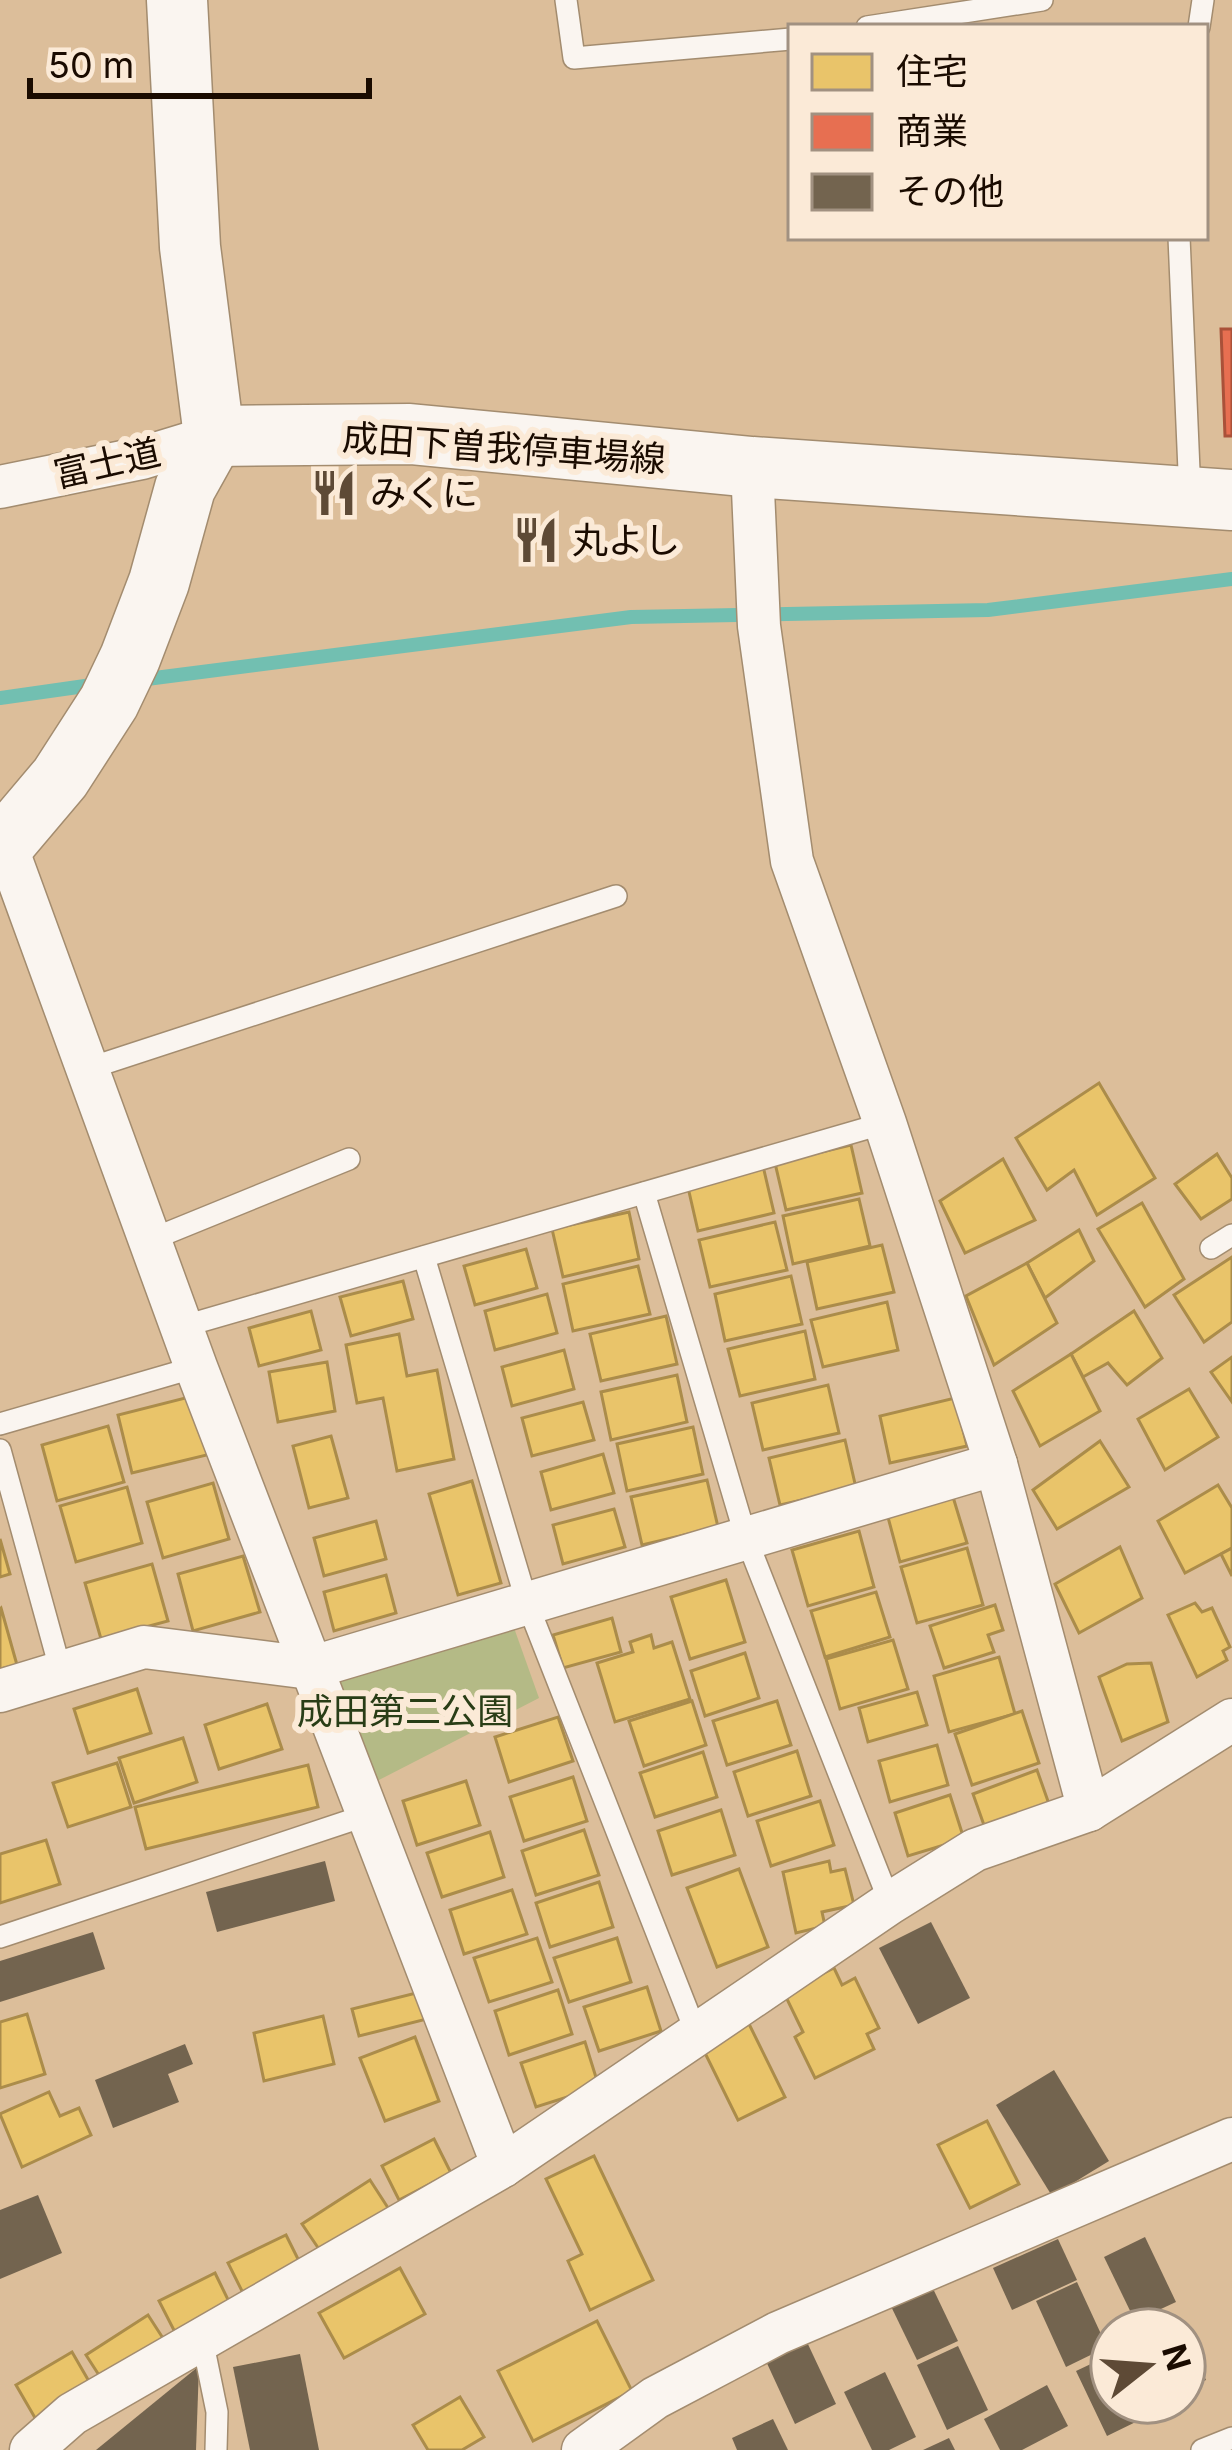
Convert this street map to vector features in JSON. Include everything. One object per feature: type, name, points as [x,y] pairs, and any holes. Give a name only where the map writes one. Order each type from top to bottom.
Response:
[{"type":"main road","points":[[3,846],[60,778],[119,680],[159,581],[185,488],[214,436],[190,247],[177,0]]},
{"type":"main road","name":"成田下曽我停車場線","points":[[214,436],[410,434],[752,466],[1211,499]]},
{"type":"street","name":"富士道","points":[[0,487],[142,458],[214,436]]},
{"type":"street","points":[[752,466],[758,614],[792,861],[885,1123],[995,1464],[1089,1810]]},
{"type":"street","points":[[3,846],[310,1668],[503,2166]]},
{"type":"street","points":[[0,1690],[144,1648],[310,1668],[995,1464]]},
{"type":"street","points":[[31,2450],[72,2414],[503,2166],[975,1850],[1089,1810],[1232,1720]]},
{"type":"street","points":[[583,2450],[655,2398],[778,2333],[1229,2147]]},
{"type":"lane","points":[[566,0],[574,58],[788,39]]},
{"type":"lane","points":[[886,24],[1042,0]]},
{"type":"lane","points":[[1179,240],[1211,499]]},
{"type":"lane","points":[[87,1069],[616,896]]},
{"type":"lane","points":[[181,1327],[885,1123]]},
{"type":"lane","points":[[150,1240],[349,1159]]},
{"type":"lane","points":[[644,1193],[746,1538],[890,1903]]},
{"type":"lane","points":[[1211,1248],[1232,1235]]},
{"type":"lane","points":[[424,1257],[526,1603],[697,2035]]},
{"type":"lane","points":[[0,1424],[196,1367]]},
{"type":"lane","points":[[0,1450],[61,1672]]},
{"type":"lane","points":[[0,1937],[367,1814]]},
{"type":"lane","points":[[202,2339],[217,2411],[216,2450]]},
{"type":"lane","points":[[1202,2450],[1232,2438]]},
{"type":"green space","name":"成田第二公園","points":[[513,1625],[539,1698],[377,1781],[338,1681]]},
{"type":"building: 住宅","points":[[1099,1083],[1155,1178],[1097,1215],[1074,1170],[1047,1190],[1016,1138]]},
{"type":"building: 住宅","points":[[851,1145],[862,1193],[786,1210],[775,1163]]},
{"type":"building: 住宅","points":[[1217,1154],[1232,1178],[1232,1199],[1201,1219],[1175,1184]]},
{"type":"building: 住宅","points":[[1003,1159],[1035,1220],[965,1253],[940,1201]]},
{"type":"building: 住宅","points":[[763,1166],[774,1213],[698,1231],[687,1183]]},
{"type":"building: 住宅","points":[[859,1199],[870,1246],[793,1264],[783,1216]]},
{"type":"building: 住宅","points":[[1142,1203],[1184,1279],[1145,1307],[1098,1229]]},
{"type":"building: 住宅","points":[[629,1212],[639,1259],[563,1277],[552,1229]]},
{"type":"building: 住宅","points":[[775,1222],[787,1270],[710,1287],[699,1240]]},
{"type":"building: 住宅","points":[[1079,1230],[1094,1261],[1045,1298],[1027,1263]]},
{"type":"building: 住宅","points":[[882,1245],[894,1292],[817,1309],[807,1262]]},
{"type":"building: 住宅","points":[[526,1249],[537,1288],[475,1305],[464,1266]]},
{"type":"building: 住宅","points":[[1232,1257],[1232,1322],[1204,1342],[1174,1295]]},
{"type":"building: 住宅","points":[[1027,1263],[1057,1323],[994,1365],[966,1296]]},
{"type":"building: 住宅","points":[[638,1266],[650,1314],[573,1331],[563,1284]]},
{"type":"building: 住宅","points":[[791,1276],[802,1324],[725,1341],[715,1294]]},
{"type":"building: 住宅","points":[[403,1281],[413,1319],[351,1336],[340,1297]]},
{"type":"building: 住宅","points":[[547,1294],[557,1333],[495,1350],[485,1311]]},
{"type":"building: 住宅","points":[[887,1302],[898,1350],[823,1367],[811,1320]]},
{"type":"building: 住宅","points":[[311,1311],[321,1350],[259,1366],[249,1328]]},
{"type":"building: 住宅","points":[[1134,1311],[1162,1358],[1127,1385],[1108,1363],[1083,1377],[1071,1354]]},
{"type":"building: 住宅","points":[[666,1316],[677,1364],[601,1381],[590,1334]]},
{"type":"building: 住宅","points":[[805,1331],[815,1379],[740,1396],[728,1349]]},
{"type":"building: 住宅","points":[[399,1334],[407,1376],[437,1370],[454,1459],[397,1471],[383,1398],[357,1403],[346,1345]]},
{"type":"building: 住宅","points":[[564,1350],[574,1389],[512,1406],[502,1367]]},
{"type":"building: 住宅","points":[[1071,1354],[1100,1411],[1040,1446],[1013,1391]]},
{"type":"building: 住宅","points":[[1232,1357],[1232,1402],[1211,1372]]},
{"type":"building: 住宅","points":[[327,1362],[335,1411],[278,1422],[269,1372]]},
{"type":"building: 住宅","points":[[677,1375],[687,1422],[611,1440],[601,1392]]},
{"type":"building: 住宅","points":[[828,1385],[839,1433],[763,1450],[752,1403]]},
{"type":"building: 住宅","points":[[1189,1389],[1218,1437],[1165,1470],[1138,1419]]},
{"type":"building: 住宅","points":[[197,1395],[211,1454],[132,1473],[118,1415]]},
{"type":"building: 住宅","points":[[955,1398],[967,1446],[890,1463],[880,1416]]},
{"type":"building: 住宅","points":[[583,1402],[594,1440],[532,1456],[522,1418]]},
{"type":"building: 住宅","points":[[108,1426],[124,1482],[57,1501],[42,1445]]},
{"type":"building: 住宅","points":[[693,1427],[703,1474],[627,1491],[617,1444]]},
{"type":"building: 住宅","points":[[331,1436],[348,1498],[309,1508],[293,1446]]},
{"type":"building: 住宅","points":[[845,1440],[856,1488],[780,1505],[769,1458]]},
{"type":"building: 住宅","points":[[1100,1441],[1129,1487],[1057,1529],[1033,1490]]},
{"type":"building: 住宅","points":[[603,1454],[614,1493],[551,1510],[541,1472]]},
{"type":"building: 住宅","points":[[707,1480],[718,1527],[642,1545],[631,1497]]},
{"type":"building: 住宅","points":[[472,1481],[501,1583],[458,1595],[429,1494]]},
{"type":"building: 住宅","points":[[213,1483],[229,1539],[163,1558],[147,1502]]},
{"type":"building: 住宅","points":[[1218,1485],[1232,1508],[1232,1548],[1185,1573],[1158,1521]]},
{"type":"building: 住宅","points":[[127,1487],[142,1543],[76,1562],[60,1506]]},
{"type":"building: 住宅","points":[[950,1487],[967,1543],[900,1562],[885,1506]]},
{"type":"building: 住宅","points":[[614,1509],[625,1547],[563,1564],[553,1525]]},
{"type":"building: 住宅","points":[[376,1521],[386,1559],[324,1576],[314,1538]]},
{"type":"building: 住宅","points":[[859,1531],[874,1587],[808,1606],[792,1550]]},
{"type":"building: 住宅","points":[[0,1539],[10,1574],[0,1577]]},
{"type":"building: 住宅","points":[[1120,1547],[1142,1598],[1079,1633],[1055,1584]]},
{"type":"building: 住宅","points":[[967,1548],[983,1605],[917,1623],[901,1567]]},
{"type":"building: 住宅","points":[[1232,1548],[1232,1576],[1221,1554]]},
{"type":"building: 住宅","points":[[243,1556],[260,1612],[193,1631],[178,1574]]},
{"type":"building: 住宅","points":[[152,1564],[168,1621],[101,1639],[85,1583]]},
{"type":"building: 住宅","points":[[386,1575],[396,1613],[334,1631],[324,1592]]},
{"type":"building: 住宅","points":[[726,1580],[745,1642],[690,1659],[671,1597]]},
{"type":"building: 住宅","points":[[876,1592],[890,1637],[825,1657],[811,1611]]},
{"type":"building: 住宅","points":[[1195,1603],[1202,1612],[1212,1608],[1230,1647],[1223,1651],[1227,1660],[1197,1677],[1168,1615]]},
{"type":"building: 住宅","points":[[995,1605],[1003,1630],[988,1635],[994,1652],[944,1668],[930,1626]]},
{"type":"building: 住宅","points":[[0,1609],[17,1665],[0,1669]]},
{"type":"building: 住宅","points":[[612,1618],[621,1652],[563,1668],[553,1635]]},
{"type":"building: 住宅","points":[[651,1635],[654,1648],[672,1642],[690,1699],[615,1722],[597,1663],[633,1652],[630,1642]]},
{"type":"building: 住宅","points":[[893,1640],[908,1689],[840,1709],[826,1659]]},
{"type":"building: 住宅","points":[[745,1653],[759,1698],[705,1716],[691,1671]]},
{"type":"building: 住宅","points":[[999,1657],[1015,1714],[949,1732],[934,1676]]},
{"type":"building: 住宅","points":[[1151,1663],[1168,1722],[1122,1741],[1099,1677],[1127,1664]]},
{"type":"building: 住宅","points":[[137,1689],[151,1733],[88,1753],[74,1709]]},
{"type":"building: 住宅","points":[[917,1692],[927,1725],[868,1742],[859,1708]]},
{"type":"building: 住宅","points":[[692,1701],[706,1745],[644,1766],[629,1721]]},
{"type":"building: 住宅","points":[[777,1701],[791,1745],[727,1765],[713,1721]]},
{"type":"building: 住宅","points":[[267,1704],[282,1749],[219,1769],[205,1725]]},
{"type":"building: 住宅","points":[[1022,1711],[1039,1763],[972,1785],[955,1734]]},
{"type":"building: 住宅","points":[[558,1717],[573,1761],[509,1782],[495,1737]]},
{"type":"building: 住宅","points":[[183,1738],[197,1782],[134,1803],[119,1758]]},
{"type":"building: 住宅","points":[[937,1745],[948,1785],[890,1802],[879,1761]]},
{"type":"building: 住宅","points":[[797,1751],[811,1796],[748,1816],[734,1772]]},
{"type":"building: 住宅","points":[[703,1752],[717,1797],[655,1817],[640,1773]]},
{"type":"building: 住宅","points":[[117,1763],[131,1807],[68,1827],[53,1783]]},
{"type":"building: 住宅","points":[[308,1765],[318,1807],[146,1849],[135,1807]]},
{"type":"building: 住宅","points":[[1037,1770],[1049,1804],[985,1828],[973,1794]]},
{"type":"building: 住宅","points":[[573,1777],[587,1821],[524,1841],[510,1797]]},
{"type":"building: 住宅","points":[[466,1781],[480,1825],[417,1845],[403,1801]]},
{"type":"building: 住宅","points":[[950,1795],[964,1839],[908,1856],[895,1813]]},
{"type":"building: 住宅","points":[[820,1801],[834,1845],[771,1866],[757,1821]]},
{"type":"building: 住宅","points":[[721,1810],[735,1855],[672,1875],[658,1831]]},
{"type":"building: 住宅","points":[[584,1830],[599,1875],[536,1895],[522,1851]]},
{"type":"building: 住宅","points":[[490,1832],[504,1877],[442,1897],[427,1853]]},
{"type":"building: 住宅","points":[[46,1840],[60,1884],[0,1903],[0,1854]]},
{"type":"building: 住宅","points":[[829,1861],[831,1872],[845,1869],[854,1905],[822,1912],[825,1926],[796,1933],[783,1872]]},
{"type":"building: 住宅","points":[[739,1869],[768,1947],[717,1967],[687,1888]]},
{"type":"building: 住宅","points":[[599,1882],[613,1927],[550,1947],[536,1903]]},
{"type":"building: 住宅","points":[[512,1890],[527,1934],[464,1954],[450,1910]]},
{"type":"building: 住宅","points":[[537,1938],[552,1982],[489,2002],[474,1958]]},
{"type":"building: 住宅","points":[[617,1938],[631,1982],[569,2002],[554,1958]]},
{"type":"building: 住宅","points":[[834,1968],[842,1985],[855,1978],[879,2028],[867,2034],[874,2049],[815,2078],[795,2037],[803,2032],[784,1993]]},
{"type":"building: 住宅","points":[[647,1987],[661,2031],[599,2051],[584,2007]]},
{"type":"building: 住宅","points":[[558,1990],[572,2034],[509,2055],[495,2011]]},
{"type":"building: 住宅","points":[[424,1991],[431,2018],[359,2036],[352,2009]]},
{"type":"building: 住宅","points":[[27,2014],[45,2074],[0,2088],[0,2022]]},
{"type":"building: 住宅","points":[[323,2016],[334,2064],[264,2081],[254,2033]]},
{"type":"building: 住宅","points":[[749,2024],[785,2097],[738,2120],[702,2047]]},
{"type":"building: 住宅","points":[[415,2037],[439,2101],[385,2121],[360,2058]]},
{"type":"building: 住宅","points":[[585,2042],[599,2087],[536,2107],[521,2063]]},
{"type":"building: 住宅","points":[[49,2092],[60,2116],[79,2108],[91,2135],[22,2167],[0,2114]]},
{"type":"building: 住宅","points":[[987,2121],[1019,2184],[970,2208],[938,2145]]},
{"type":"building: 住宅","points":[[434,2139],[451,2173],[399,2200],[382,2166]]},
{"type":"building: 住宅","points":[[594,2156],[653,2280],[590,2310],[568,2261],[582,2254],[546,2179]]},
{"type":"building: 住宅","points":[[370,2180],[392,2214],[325,2258],[302,2224]]},
{"type":"building: 住宅","points":[[286,2235],[304,2271],[246,2299],[228,2263]]},
{"type":"building: 住宅","points":[[400,2268],[425,2314],[344,2358],[319,2313]]},
{"type":"building: 住宅","points":[[215,2273],[235,2314],[180,2342],[159,2301]]},
{"type":"building: 住宅","points":[[148,2315],[168,2346],[106,2386],[86,2355]]},
{"type":"building: 住宅","points":[[597,2321],[632,2391],[533,2441],[498,2371]]},
{"type":"building: 住宅","points":[[72,2352],[94,2390],[38,2423],[16,2385]]},
{"type":"building: 住宅","points":[[460,2397],[484,2437],[462,2450],[428,2450],[413,2425]]},
{"type":"building: 商業","points":[[1221,329],[1232,329],[1232,436],[1225,436]]},
{"type":"building: その他","points":[[325,1861],[335,1901],[217,1932],[206,1892]]},
{"type":"building: その他","points":[[931,1922],[970,1998],[918,2024],[879,1948]]},
{"type":"building: その他","points":[[93,1932],[105,1969],[0,2002],[0,1961]]},
{"type":"building: その他","points":[[185,2044],[193,2064],[168,2074],[179,2102],[113,2128],[95,2080]]},
{"type":"building: その他","points":[[1054,2070],[1109,2161],[1052,2196],[996,2105]]},
{"type":"building: その他","points":[[38,2195],[62,2253],[0,2279],[0,2210]]},
{"type":"building: その他","points":[[1145,2237],[1176,2302],[1128,2306],[1104,2257]]},
{"type":"building: その他","points":[[1058,2239],[1077,2280],[1012,2310],[993,2268]]},
{"type":"building: その他","points":[[927,2276],[958,2341],[917,2360],[886,2296]]},
{"type":"building: その他","points":[[1077,2282],[1088,2306],[1088,2356],[1066,2367],[1036,2301]]},
{"type":"building: その他","points":[[806,2340],[836,2404],[795,2424],[765,2359]]},
{"type":"building: その他","points":[[958,2346],[988,2410],[947,2430],[917,2365]]},
{"type":"building: その他","points":[[300,2354],[319,2450],[250,2450],[233,2367]]},
{"type":"building: その他","points":[[1088,2365],[1088,2396],[1076,2371]]},
{"type":"building: その他","points":[[199,2366],[196,2450],[96,2450]]},
{"type":"building: その他","points":[[885,2372],[916,2437],[889,2450],[872,2450],[844,2392]]},
{"type":"building: その他","points":[[1047,2385],[1068,2426],[1022,2450],[1000,2450],[984,2419]]},
{"type":"building: その他","points":[[773,2419],[788,2450],[737,2450],[732,2438]]},
{"type":"building: その他","points":[[1102,2426],[1128,2426],[1107,2436]]},
{"type":"building: その他","points":[[949,2438],[955,2450],[923,2450]]},
{"type":"waterway","points":[[139,680],[631,617],[988,610],[1232,579]]},
{"type":"waterway","points":[[0,698],[99,684]]},
{"type":"place","name":"みくに","points":[[334,493]]},
{"type":"place","name":"丸よし","points":[[536,540]]}]
